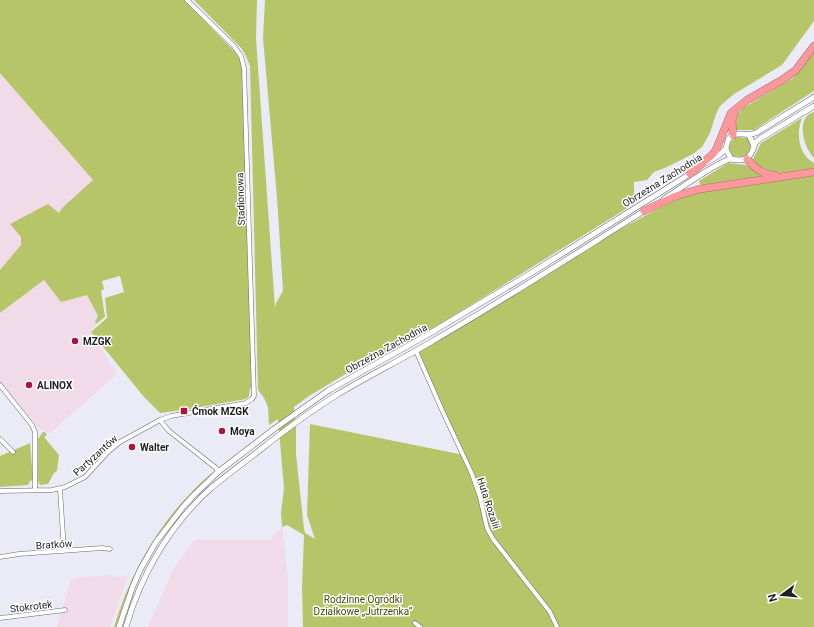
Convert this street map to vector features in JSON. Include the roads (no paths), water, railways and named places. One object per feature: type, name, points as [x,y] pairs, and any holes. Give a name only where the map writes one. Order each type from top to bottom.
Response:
[{"type":"highway","points":[[690,174],[716,150],[731,112],[747,100],[782,80],[796,70],[814,46]]},
{"type":"highway","points":[[733,135],[732,120],[738,107]]},
{"type":"highway","points":[[746,159],[754,167],[766,174],[790,176]]},
{"type":"highway","points":[[644,212],[676,196],[700,189],[814,172]]},
{"type":"street","name":"Stadionowa","points":[[187,0],[233,45],[241,56],[244,68],[254,396],[250,401],[232,406]]},
{"type":"street","points":[[814,97],[760,130],[749,135],[737,133],[733,135],[728,140],[726,149],[731,159],[746,159],[751,155],[756,142],[761,138],[814,106]]},
{"type":"street","points":[[749,135],[754,146]]},
{"type":"street","name":"Obrzeżna Zachodnia","points":[[119,627],[133,586],[140,570],[156,542],[183,507],[218,472],[274,429],[329,390],[427,335],[531,273],[719,156],[726,149]]},
{"type":"street","name":"Obrzeżna Zachodnia","points":[[126,627],[146,574],[158,553],[178,524],[211,489],[276,438],[333,397],[416,350],[535,279],[644,212],[710,169],[731,159]]},
{"type":"street","name":"Huta Rozalii","points":[[416,350],[472,474],[480,497],[487,528],[493,539],[550,612],[557,627]]},
{"type":"street","points":[[0,385],[32,425],[35,432],[35,490]]},
{"type":"street","name":"Partyzantów","points":[[0,491],[60,489],[85,477],[119,443],[160,420],[171,416],[232,406]]},
{"type":"street","points":[[160,420],[169,431],[216,468],[218,472]]},
{"type":"street","points":[[0,439],[13,452]]},
{"type":"street","points":[[60,489],[64,551]]},
{"type":"street","name":"Bratków","points":[[0,557],[19,554],[102,548],[110,549]]},
{"type":"street","name":"Stokrotek","points":[[0,618],[65,610]]},
{"type":"street","points":[[415,623],[420,627]]},
{"type":"place","name":"MZGK","points":[[75,341]]},
{"type":"place","name":"ALINOX","points":[[29,385]]},
{"type":"place","name":"Ćmok MZGK","points":[[184,411]]},
{"type":"place","name":"Moya","points":[[222,431]]},
{"type":"place","name":"Walter","points":[[132,447]]},
{"type":"park label","name":"Rodzinne Ogródki Działkowe „Jutrzenka”","points":[[363,604]]}]
